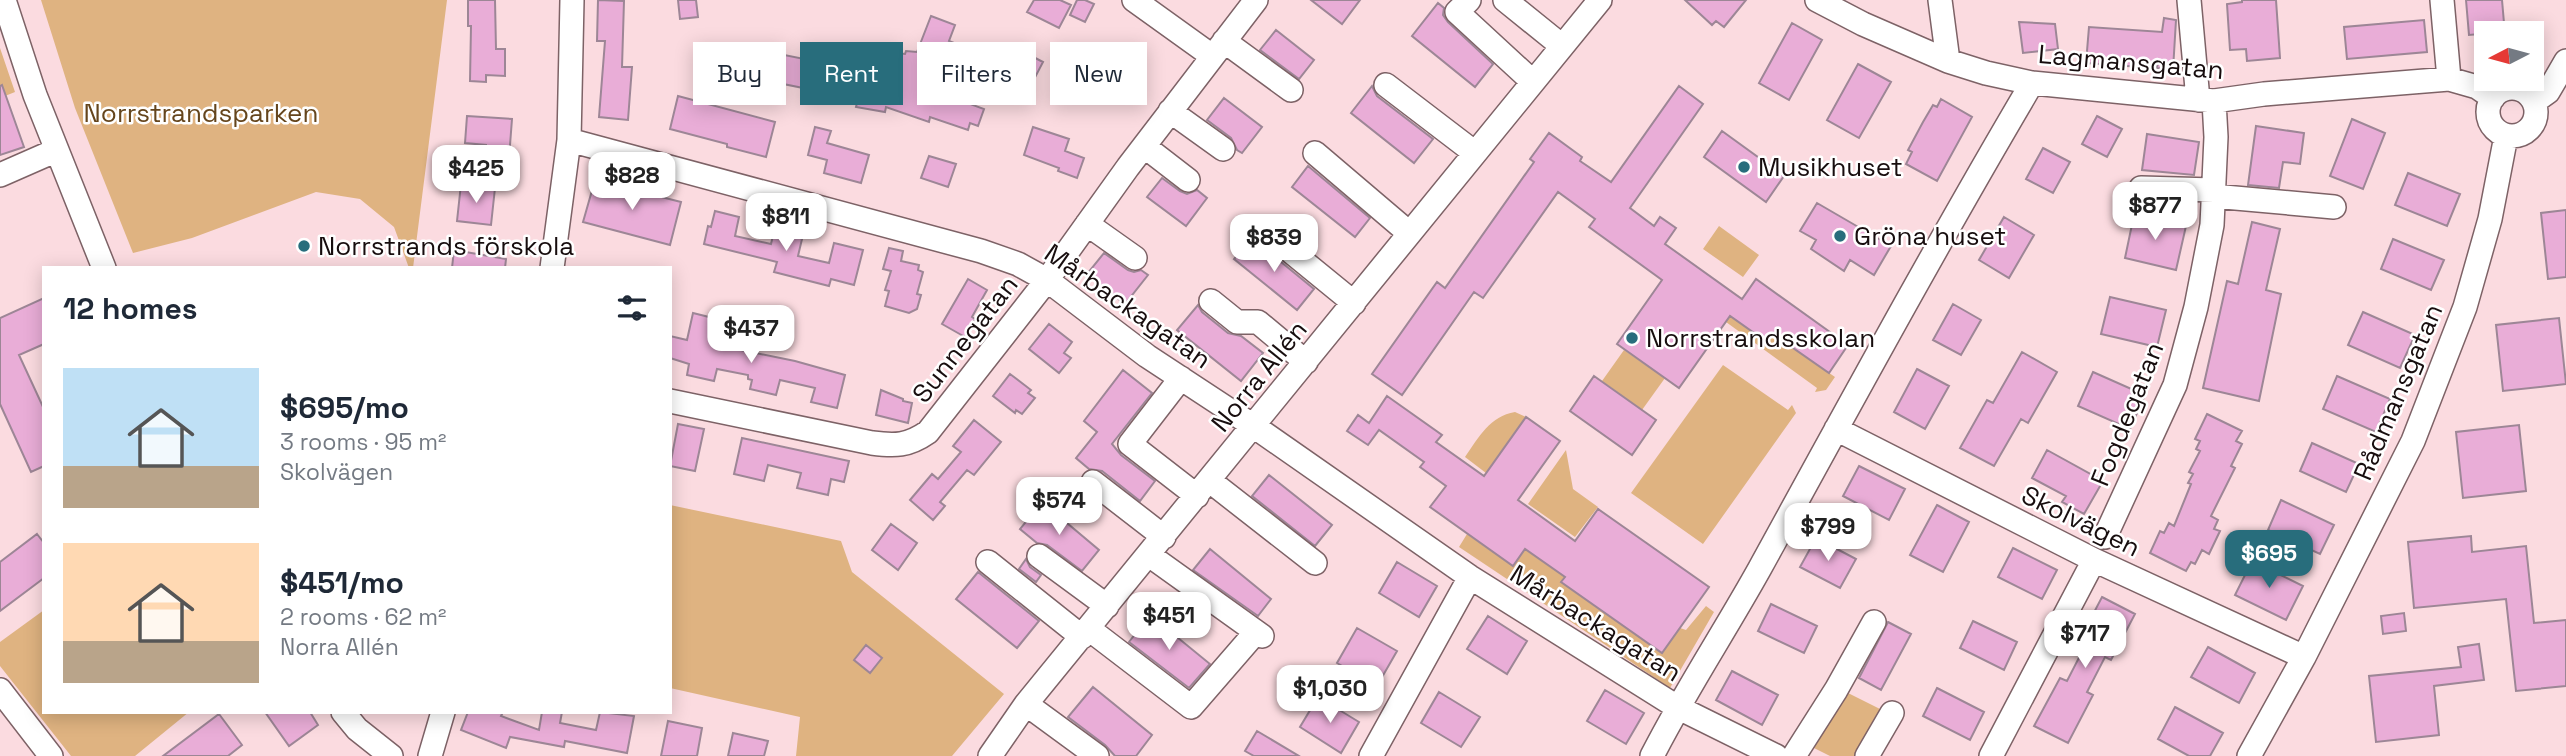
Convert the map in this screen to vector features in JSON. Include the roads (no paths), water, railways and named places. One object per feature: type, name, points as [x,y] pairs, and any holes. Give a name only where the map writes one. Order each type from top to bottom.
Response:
[{"type":"street","points":[[4,0],[35,95],[103,266]]},
{"type":"street","points":[[552,266],[569,140],[572,0]]},
{"type":"street","points":[[1134,0],[1291,90]]},
{"type":"street","name":"Sunnegatan","points":[[672,401],[872,443],[898,447],[914,442],[928,432],[1047,280],[1143,146],[1256,0]]},
{"type":"street","points":[[1469,0],[1457,12],[1533,82]]},
{"type":"street","points":[[1505,0],[1562,46]]},
{"type":"street","name":"Lagmansgatan","points":[[1817,0],[1863,24],[1948,61],[2032,83],[2206,100],[2449,79],[2477,87],[2493,98]]},
{"type":"street","points":[[1940,0],[1948,61]]},
{"type":"street","name":"Fogdegatan","points":[[2105,537],[2175,385],[2196,307],[2212,225],[2216,137],[2206,100],[2189,0]]},
{"type":"street","points":[[2441,0],[2449,79]]},
{"type":"street","name":"Norra Allén","points":[[990,756],[1026,704],[1255,427],[1562,46],[1593,2]]},
{"type":"street","points":[[2534,102],[2548,92],[2566,61]]},
{"type":"street","points":[[1652,756],[1677,706],[1758,571],[2032,83]]},
{"type":"street","points":[[1386,85],[1475,153]]},
{"type":"street","points":[[2513,88],[2528,93],[2534,102],[2537,113],[2532,127],[2520,135],[2506,136],[2493,127],[2488,113],[2498,92],[2513,88]]},
{"type":"street","points":[[1170,111],[1223,149]]},
{"type":"street","name":"Rådmansgatan","points":[[2249,756],[2304,657],[2413,441],[2460,319],[2490,219],[2506,136]]},
{"type":"street","name":"Mårbackagatan","points":[[569,140],[981,251],[1018,264],[1047,280],[1147,356],[1255,427],[1470,577],[1677,706],[1776,756]]},
{"type":"street","points":[[1143,146],[1188,180]]},
{"type":"street","points":[[0,175],[57,150]]},
{"type":"street","points":[[1315,153],[1409,233]]},
{"type":"street","points":[[2141,188],[2334,207]]},
{"type":"street","points":[[1087,224],[1135,258]]},
{"type":"street","points":[[1267,232],[1354,303]]},
{"type":"street","points":[[1211,301],[1237,322],[1258,322],[1306,362]]},
{"type":"street","points":[[1181,378],[1130,444],[1204,488],[1315,564]]},
{"type":"street","name":"Skolvägen","points":[[1836,429],[2094,560],[2304,657]]},
{"type":"street","points":[[1093,482],[1164,537]]},
{"type":"street","points":[[988,562],[1191,707],[1259,634],[1149,555]]},
{"type":"street","points":[[1039,556],[1107,606]]},
{"type":"street","points":[[1991,756],[2094,560]]},
{"type":"street","points":[[1371,756],[1470,577]]},
{"type":"street","points":[[1794,756],[1836,690],[1874,622]]},
{"type":"street","points":[[0,690],[51,756]]},
{"type":"street","points":[[1026,704],[1097,756]]},
{"type":"street","points":[[1867,756],[1892,713]]},
{"type":"street","points":[[345,714],[357,729],[391,756]]},
{"type":"street","points":[[430,756],[442,714]]},
{"type":"place","name":"Musikhuset","points":[[1744,167]]},
{"type":"place","name":"Gröna huset","points":[[1840,236]]},
{"type":"place","name":"Norrstrands förskola","points":[[304,246]]},
{"type":"place","name":"Norrstrandsskolan","points":[[1632,338]]},
{"type":"park label","name":"Norrstrandsparken","points":[[201,113]]}]
